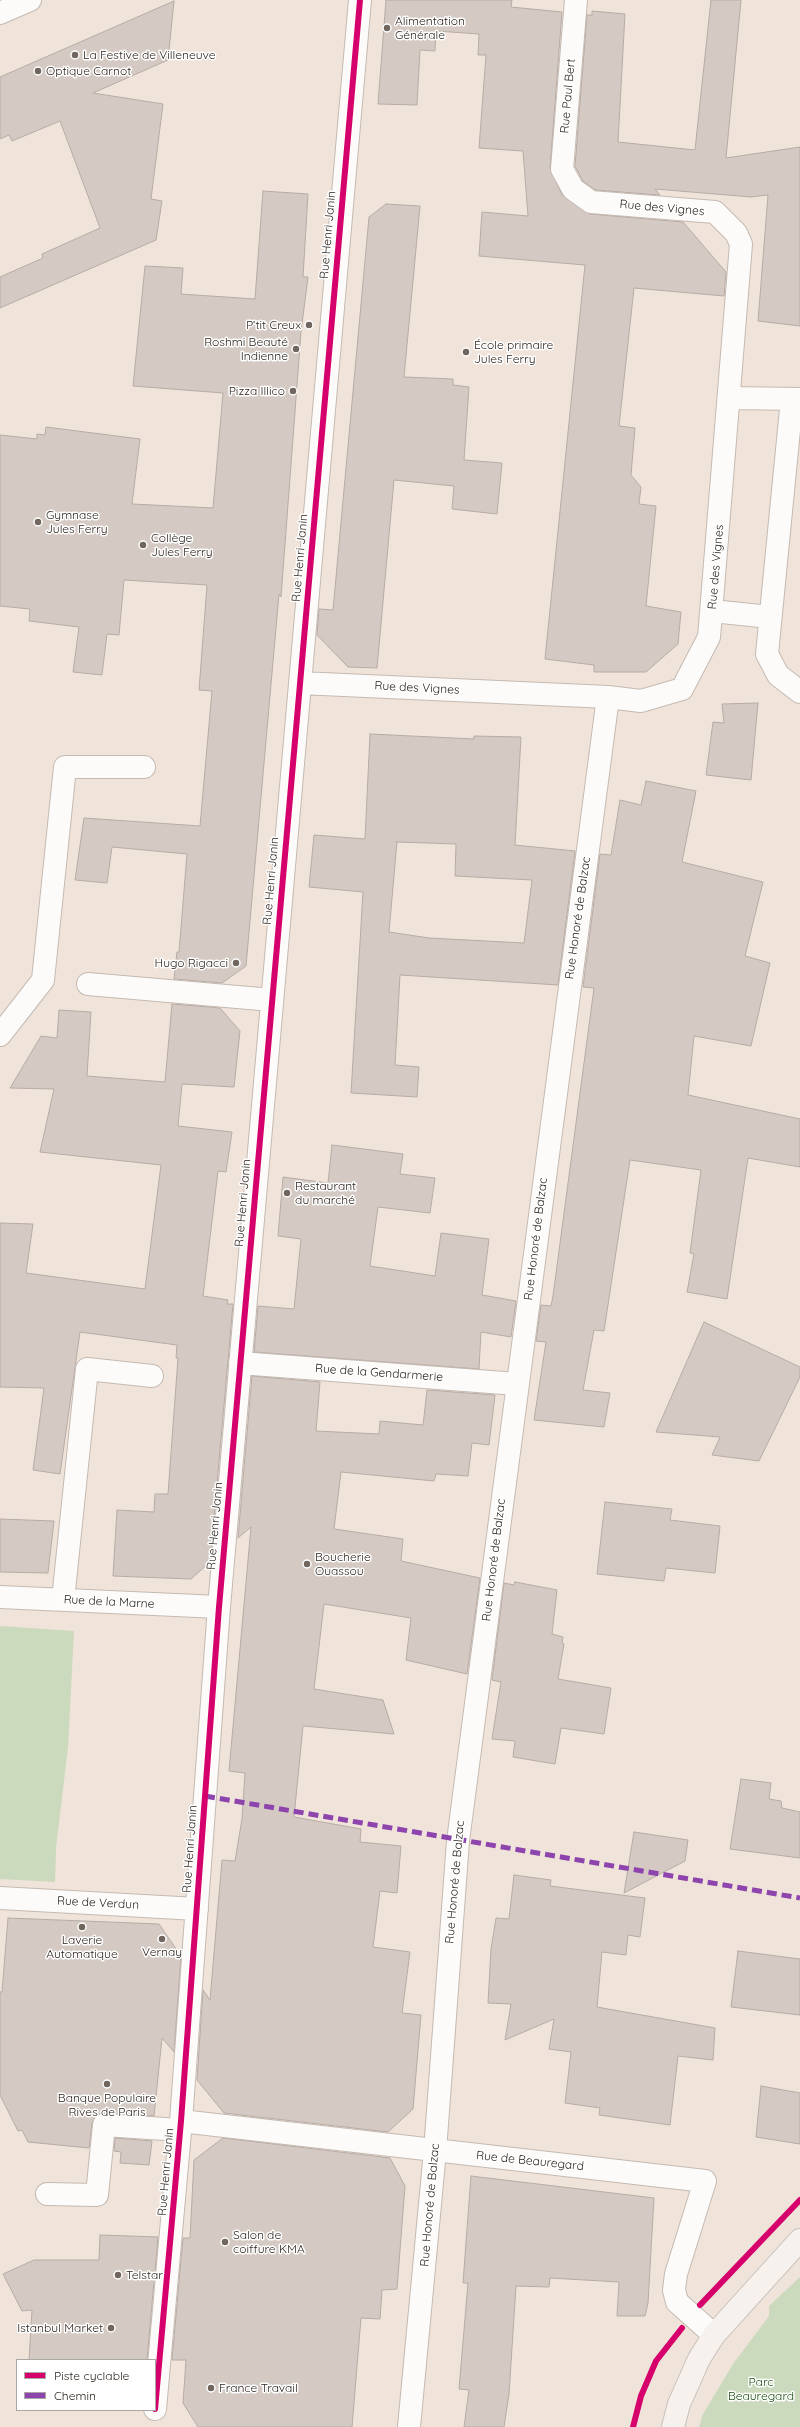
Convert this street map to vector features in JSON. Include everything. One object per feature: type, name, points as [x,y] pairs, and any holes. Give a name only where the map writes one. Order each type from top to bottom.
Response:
[{"type":"main road","points":[[673,2427],[685,2391],[699,2359],[714,2335],[800,2240]]},
{"type":"street","points":[[0,13],[30,0]]},
{"type":"street","name":"Rue Henri Janin","points":[[156,2399],[181,2125],[219,1607],[360,0]]},
{"type":"street","name":"Rue Paul Bert","points":[[572,189],[562,169],[576,0]]},
{"type":"street","name":"Rue des Vignes","points":[[300,683],[608,697],[642,701],[682,689],[709,637],[730,398],[741,244],[736,233],[715,212],[591,202],[572,189]]},
{"type":"street","points":[[730,398],[796,399],[770,617],[767,654],[778,675],[800,692]]},
{"type":"street","points":[[712,611],[770,617]]},
{"type":"street","name":"Rue Honoré de Balzac","points":[[409,2427],[435,2151],[458,1841],[608,697]]},
{"type":"street","points":[[0,1035],[43,980],[65,767],[144,767]]},
{"type":"street","points":[[88,984],[272,1000]]},
{"type":"street","name":"Rue de la Gendarmerie","points":[[240,1363],[517,1384]]},
{"type":"street","points":[[63,1600],[87,1369],[152,1376]]},
{"type":"street","name":"Rue de la Marne","points":[[0,1597],[219,1607]]},
{"type":"street","name":"Rue de Verdun","points":[[0,1898],[197,1909]]},
{"type":"street","name":"Rue de Beauregard","points":[[47,2194],[96,2195],[104,2125],[181,2125],[705,2181],[676,2274],[674,2290],[677,2302],[714,2335]]},
{"type":"street","name":"Rue Henri Janin","points":[[153,2427],[155,2411]]},
{"type":"green space","points":[[0,1626],[74,1631],[68,1747],[56,1848],[55,1882],[0,1879]]},
{"type":"green space","name":"Parc Beauregard","points":[[800,2277],[800,2427],[699,2427],[703,2414],[733,2364],[769,2316],[769,2306]]},
{"type":"building","points":[[386,0],[512,0],[511,7],[562,12],[550,168],[562,195],[590,214],[683,222],[726,272],[724,296],[634,288],[619,426],[635,428],[631,475],[641,487],[639,504],[656,506],[646,606],[681,612],[678,644],[646,672],[594,672],[594,665],[545,659],[585,265],[479,256],[482,212],[528,216],[523,151],[479,148],[486,55],[478,55],[479,34],[436,31],[435,51],[420,50],[417,105],[378,104]]},
{"type":"building","points":[[711,0],[741,0],[726,158],[800,147],[800,326],[758,321],[768,195],[751,197],[655,189],[660,195],[595,190],[583,181],[575,166],[587,15],[592,15],[592,11],[625,14],[618,142],[695,150]]},
{"type":"building","points":[[174,1],[168,60],[93,93],[163,104],[151,199],[162,201],[156,240],[0,308],[0,277],[43,258],[42,254],[100,228],[60,121],[12,141],[9,135],[0,139],[0,77]]},
{"type":"building","points":[[263,191],[308,194],[303,277],[308,277],[301,332],[281,597],[279,594],[246,966],[222,983],[174,979],[177,952],[179,952],[187,854],[112,847],[107,883],[75,880],[84,818],[200,826],[212,691],[199,690],[207,585],[124,580],[119,635],[107,634],[102,675],[73,672],[79,627],[29,621],[30,609],[0,606],[0,435],[37,439],[37,434],[45,435],[46,427],[140,439],[132,504],[213,508],[223,393],[133,386],[145,266],[183,268],[181,294],[255,299]]},
{"type":"building","points":[[386,204],[420,206],[404,377],[453,379],[453,385],[469,387],[464,460],[502,463],[497,514],[452,509],[454,486],[394,480],[377,668],[348,667],[317,635],[319,609],[333,610],[369,217]]},
{"type":"building","points":[[758,703],[751,780],[706,775],[713,722],[724,723],[722,704]]},
{"type":"building","points":[[370,734],[474,739],[474,736],[521,737],[515,845],[575,851],[558,985],[400,975],[395,1065],[419,1067],[417,1097],[351,1093],[363,892],[309,887],[314,835],[365,839]],"holes":[[[397,842],[456,844],[455,876],[532,880],[524,943],[429,938],[389,932]]]},
{"type":"building","points":[[646,781],[696,791],[682,862],[763,882],[745,956],[770,963],[751,1046],[694,1036],[688,1095],[800,1119],[800,1167],[748,1158],[727,1299],[687,1292],[694,1254],[690,1253],[701,1170],[630,1160],[604,1331],[594,1330],[583,1390],[610,1393],[604,1427],[534,1420],[546,1342],[536,1341],[541,1305],[551,1306],[553,1296],[594,988],[583,987],[600,854],[611,855],[620,800],[641,805]]},
{"type":"building","points":[[172,1004],[220,1008],[240,1031],[234,1087],[182,1084],[178,1126],[232,1132],[226,1172],[218,1171],[203,1296],[228,1300],[227,1304],[233,1304],[210,1562],[191,1579],[113,1576],[117,1510],[154,1512],[155,1494],[168,1494],[178,1358],[176,1358],[177,1345],[80,1332],[60,1474],[33,1470],[44,1388],[0,1387],[0,1223],[33,1224],[26,1273],[145,1289],[161,1165],[40,1152],[54,1089],[10,1088],[41,1036],[57,1038],[59,1010],[91,1012],[87,1076],[165,1082]]},
{"type":"building","points":[[332,1145],[403,1154],[400,1174],[435,1178],[430,1213],[378,1207],[370,1266],[435,1276],[441,1233],[489,1239],[482,1295],[516,1301],[511,1337],[481,1332],[479,1369],[254,1352],[258,1306],[294,1309],[301,1239],[278,1236],[283,1177],[328,1183]]},
{"type":"building","points":[[704,1322],[800,1367],[800,1377],[759,1461],[712,1455],[720,1437],[656,1432]]},
{"type":"building","points":[[252,1376],[320,1382],[316,1431],[379,1434],[380,1421],[423,1425],[427,1390],[495,1395],[489,1445],[472,1443],[468,1476],[436,1474],[434,1481],[341,1472],[334,1529],[403,1539],[401,1561],[480,1578],[467,1674],[406,1660],[411,1618],[324,1604],[314,1689],[383,1700],[394,1734],[303,1726],[294,1817],[361,1829],[360,1842],[401,1846],[397,1893],[380,1891],[373,1947],[410,1952],[402,2013],[421,2015],[413,2109],[388,2132],[224,2113],[197,2080],[203,1990],[210,2000],[222,1860],[235,1861],[242,1819],[245,1773],[229,1771],[251,1527],[238,1538]]},
{"type":"building","points":[[605,1502],[672,1509],[670,1520],[720,1526],[715,1573],[666,1568],[664,1581],[597,1574]]},
{"type":"building","points":[[0,1519],[54,1521],[48,1573],[0,1572]]},
{"type":"building","points":[[515,1582],[557,1590],[552,1634],[563,1637],[562,1643],[564,1644],[558,1679],[611,1688],[604,1734],[561,1728],[555,1764],[513,1757],[515,1741],[492,1739],[501,1682],[492,1680],[504,1583],[514,1585]]},
{"type":"building","points":[[741,1779],[771,1783],[769,1799],[781,1801],[782,1808],[800,1812],[800,1858],[730,1849]]},
{"type":"building","points":[[634,1832],[688,1840],[685,1861],[624,1893]]},
{"type":"building","points":[[514,1875],[551,1880],[550,1886],[645,1898],[640,1937],[628,1935],[626,1955],[602,1952],[597,2007],[715,2028],[713,2060],[678,2056],[670,2125],[599,2115],[600,2108],[565,2103],[571,2052],[549,2049],[554,2019],[505,2040],[511,2004],[488,2003],[491,1949],[496,1918],[509,1919]]},
{"type":"building","points":[[8,1918],[159,1924],[181,1956],[174,2052],[162,2038],[154,2116],[98,2114],[92,2123],[89,2148],[28,2142],[22,2130],[18,2131],[0,2095],[0,1992],[2,1992]]},
{"type":"building","points":[[738,1951],[800,1959],[800,2015],[731,2007]]},
{"type":"building","points":[[761,2086],[800,2093],[800,2144],[756,2137]]},
{"type":"building","points":[[115,2138],[152,2141],[149,2165],[120,2163],[121,2152],[114,2151]]},
{"type":"building","points":[[223,2138],[390,2158],[405,2186],[397,2289],[382,2290],[380,2319],[361,2318],[352,2427],[198,2427],[183,2403],[186,2360],[172,2360],[183,2238],[190,2238],[194,2160]]},
{"type":"building","points":[[471,2176],[654,2198],[648,2303],[645,2316],[617,2316],[619,2282],[550,2278],[549,2287],[516,2286],[509,2394],[504,2427],[464,2427],[469,2390],[459,2389],[468,2283],[463,2283]]},
{"type":"building","points":[[100,2235],[158,2237],[147,2359],[29,2359],[32,2310],[22,2311],[3,2274],[34,2260],[99,2260]]},
{"type":"marked path","points":[[205,1796],[800,1898]]},
{"type":"cycle path","points":[[156,2398],[181,2121],[219,1607],[360,0]]},
{"type":"cycle path","points":[[700,2305],[800,2200]]},
{"type":"cycle path","points":[[633,2427],[641,2396],[656,2361],[682,2328]]},
{"type":"place","name":"Alimentation Générale","points":[[387,28]]},
{"type":"place","name":"La Festive de Villeneuve","points":[[75,55]]},
{"type":"place","name":"Optique Carnot","points":[[38,71]]},
{"type":"place","name":"P’tit Creux","points":[[309,325]]},
{"type":"place","name":"Roshmi Beauté Indienne","points":[[296,349]]},
{"type":"place","name":"École primaire Jules Ferry","points":[[466,352]]},
{"type":"place","name":"Pizza Illico","points":[[293,391]]},
{"type":"place","name":"Gymnase Jules Ferry","points":[[38,522]]},
{"type":"place","name":"Collège Jules Ferry","points":[[143,545]]},
{"type":"place","name":"Hugo Rigacci","points":[[236,963]]},
{"type":"place","name":"Restaurant du marché","points":[[287,1193]]},
{"type":"place","name":"Boucherie Ouassou","points":[[307,1564]]},
{"type":"place","name":"Laverie Automatique","points":[[82,1927]]},
{"type":"place","name":"Vernay","points":[[162,1939]]},
{"type":"place","name":"Banque Populaire Rives de Paris","points":[[107,2084]]},
{"type":"place","name":"Salon de coiffure KMA","points":[[225,2242]]},
{"type":"place","name":"Telstar","points":[[118,2275]]},
{"type":"place","name":"Istanbul Market","points":[[111,2328]]},
{"type":"place","name":"France Travail","points":[[211,2388]]}]
